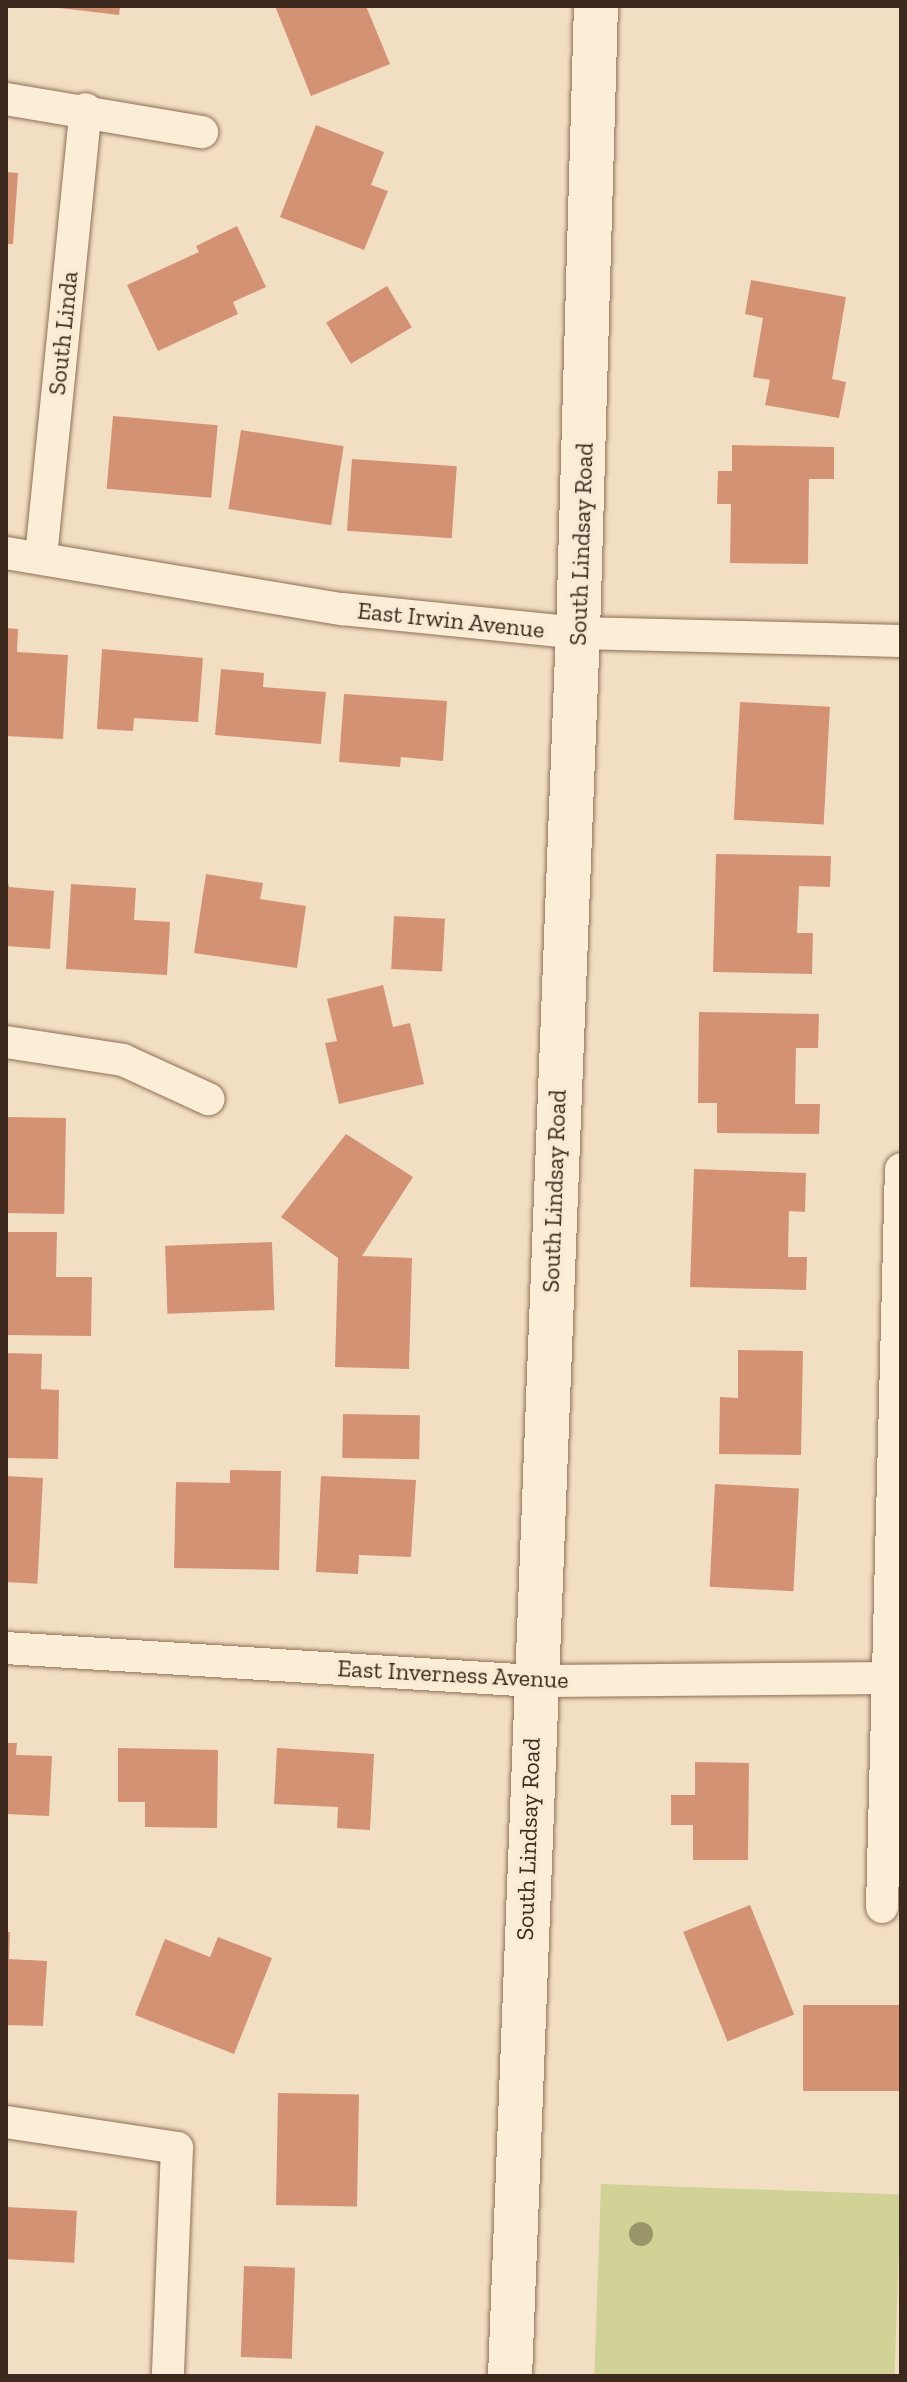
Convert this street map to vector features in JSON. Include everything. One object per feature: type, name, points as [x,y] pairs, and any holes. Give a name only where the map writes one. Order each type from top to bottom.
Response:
[{"type":"main road","name":"South Lindsay Road","points":[[510,2376],[534,1681],[578,633],[596,6]]},
{"type":"street","points":[[6,99],[86,109],[202,132]]},
{"type":"street","name":"South Linda","points":[[41,557],[86,109]]},
{"type":"street","name":"East Irwin Avenue","points":[[6,553],[342,609],[578,633],[901,641]]},
{"type":"street","points":[[6,1042],[123,1060],[208,1099]]},
{"type":"street","points":[[882,1907],[895,1678],[901,1169]]},
{"type":"street","name":"East Inverness Avenue","points":[[6,1648],[534,1681],[895,1678]]},
{"type":"street","points":[[6,2122],[177,2148],[168,2376]]},
{"type":"green space","points":[[601,2184],[901,2194],[894,2376],[594,2376]]},
{"type":"building","points":[[43,6],[120,6],[119,15]]},
{"type":"building","points":[[275,6],[366,6],[390,64],[311,96]]},
{"type":"building","points":[[316,125],[384,152],[371,185],[388,191],[364,250],[280,217]]},
{"type":"building","points":[[6,172],[18,173],[13,244],[6,244]]},
{"type":"building","points":[[237,226],[266,287],[233,302],[238,314],[158,351],[127,285],[199,252],[196,246]]},
{"type":"building","points":[[751,280],[846,297],[832,379],[846,382],[839,418],[765,405],[770,380],[753,377],[763,318],[745,314]]},
{"type":"building","points":[[387,286],[412,327],[351,364],[326,323]]},
{"type":"building","points":[[113,416],[218,425],[211,498],[107,489]]},
{"type":"building","points":[[241,430],[344,446],[331,525],[228,509]]},
{"type":"building","points":[[732,445],[834,447],[834,479],[809,479],[808,564],[730,563],[731,504],[717,504],[718,471],[732,471]]},
{"type":"building","points":[[352,459],[457,466],[452,538],[347,531]]},
{"type":"building","points":[[6,628],[18,629],[17,652],[68,655],[63,739],[6,736]]},
{"type":"building","points":[[102,649],[203,658],[198,722],[134,718],[133,731],[97,729]]},
{"type":"building","points":[[221,669],[264,673],[263,687],[326,692],[321,744],[215,735]]},
{"type":"building","points":[[344,694],[447,701],[443,761],[401,757],[400,767],[339,762]]},
{"type":"building","points":[[740,702],[830,707],[824,825],[734,820]]},
{"type":"building","points":[[716,854],[831,856],[830,887],[799,886],[797,933],[813,933],[812,974],[713,972]]},
{"type":"building","points":[[6,874],[9,887],[54,891],[50,949],[6,946]]},
{"type":"building","points":[[206,874],[263,883],[260,899],[306,906],[297,968],[194,953]]},
{"type":"building","points":[[71,884],[136,888],[134,920],[170,922],[167,975],[66,969]]},
{"type":"building","points":[[394,916],[445,919],[442,972],[391,969]]},
{"type":"building","points":[[383,985],[393,1027],[410,1023],[424,1084],[339,1104],[325,1043],[337,1041],[327,999]]},
{"type":"building","points":[[699,1012],[819,1014],[818,1048],[796,1048],[795,1104],[820,1104],[819,1134],[717,1133],[717,1103],[698,1103]]},
{"type":"building","points":[[6,1117],[66,1118],[64,1214],[6,1213]]},
{"type":"building","points":[[346,1134],[413,1177],[362,1256],[412,1258],[409,1369],[335,1367],[338,1258],[281,1217]]},
{"type":"building","points":[[694,1169],[806,1173],[805,1212],[789,1211],[788,1257],[807,1257],[806,1290],[690,1287]]},
{"type":"building","points":[[6,1232],[57,1232],[56,1277],[92,1277],[91,1336],[6,1335]]},
{"type":"building","points":[[272,1242],[274,1310],[167,1314],[165,1246]]},
{"type":"building","points":[[738,1350],[803,1351],[801,1455],[719,1454],[720,1397],[738,1398]]},
{"type":"building","points":[[6,1353],[42,1354],[41,1389],[59,1390],[58,1459],[6,1458]]},
{"type":"building","points":[[343,1414],[420,1415],[419,1459],[342,1458]]},
{"type":"building","points":[[230,1470],[281,1471],[279,1570],[174,1568],[176,1482],[230,1483]]},
{"type":"building","points":[[6,1476],[43,1478],[37,1584],[6,1582]]},
{"type":"building","points":[[321,1476],[416,1480],[411,1557],[359,1555],[358,1574],[316,1572]]},
{"type":"building","points":[[715,1484],[799,1488],[793,1591],[710,1587]]},
{"type":"building","points":[[6,1743],[17,1743],[16,1755],[52,1756],[49,1816],[6,1814]]},
{"type":"building","points":[[118,1748],[218,1750],[217,1828],[145,1827],[145,1802],[118,1802]]},
{"type":"building","points":[[277,1748],[374,1754],[370,1830],[337,1828],[338,1807],[274,1804]]},
{"type":"building","points":[[695,1762],[749,1763],[748,1860],[693,1860],[693,1825],[671,1825],[671,1795],[695,1795]]},
{"type":"building","points":[[750,1905],[794,2014],[727,2041],[683,1932]]},
{"type":"building","points":[[6,1932],[10,1932],[9,1959],[47,1961],[43,2026],[6,2025]]},
{"type":"building","points":[[218,1937],[272,1958],[234,2054],[135,2015],[165,1939],[210,1957]]},
{"type":"building","points":[[803,2005],[901,2005],[901,2091],[803,2091]]},
{"type":"building","points":[[278,2093],[359,2094],[357,2206],[276,2205]]},
{"type":"building","points":[[6,2207],[77,2211],[74,2263],[6,2259]]},
{"type":"building","points":[[244,2266],[295,2268],[292,2359],[241,2357]]}]
